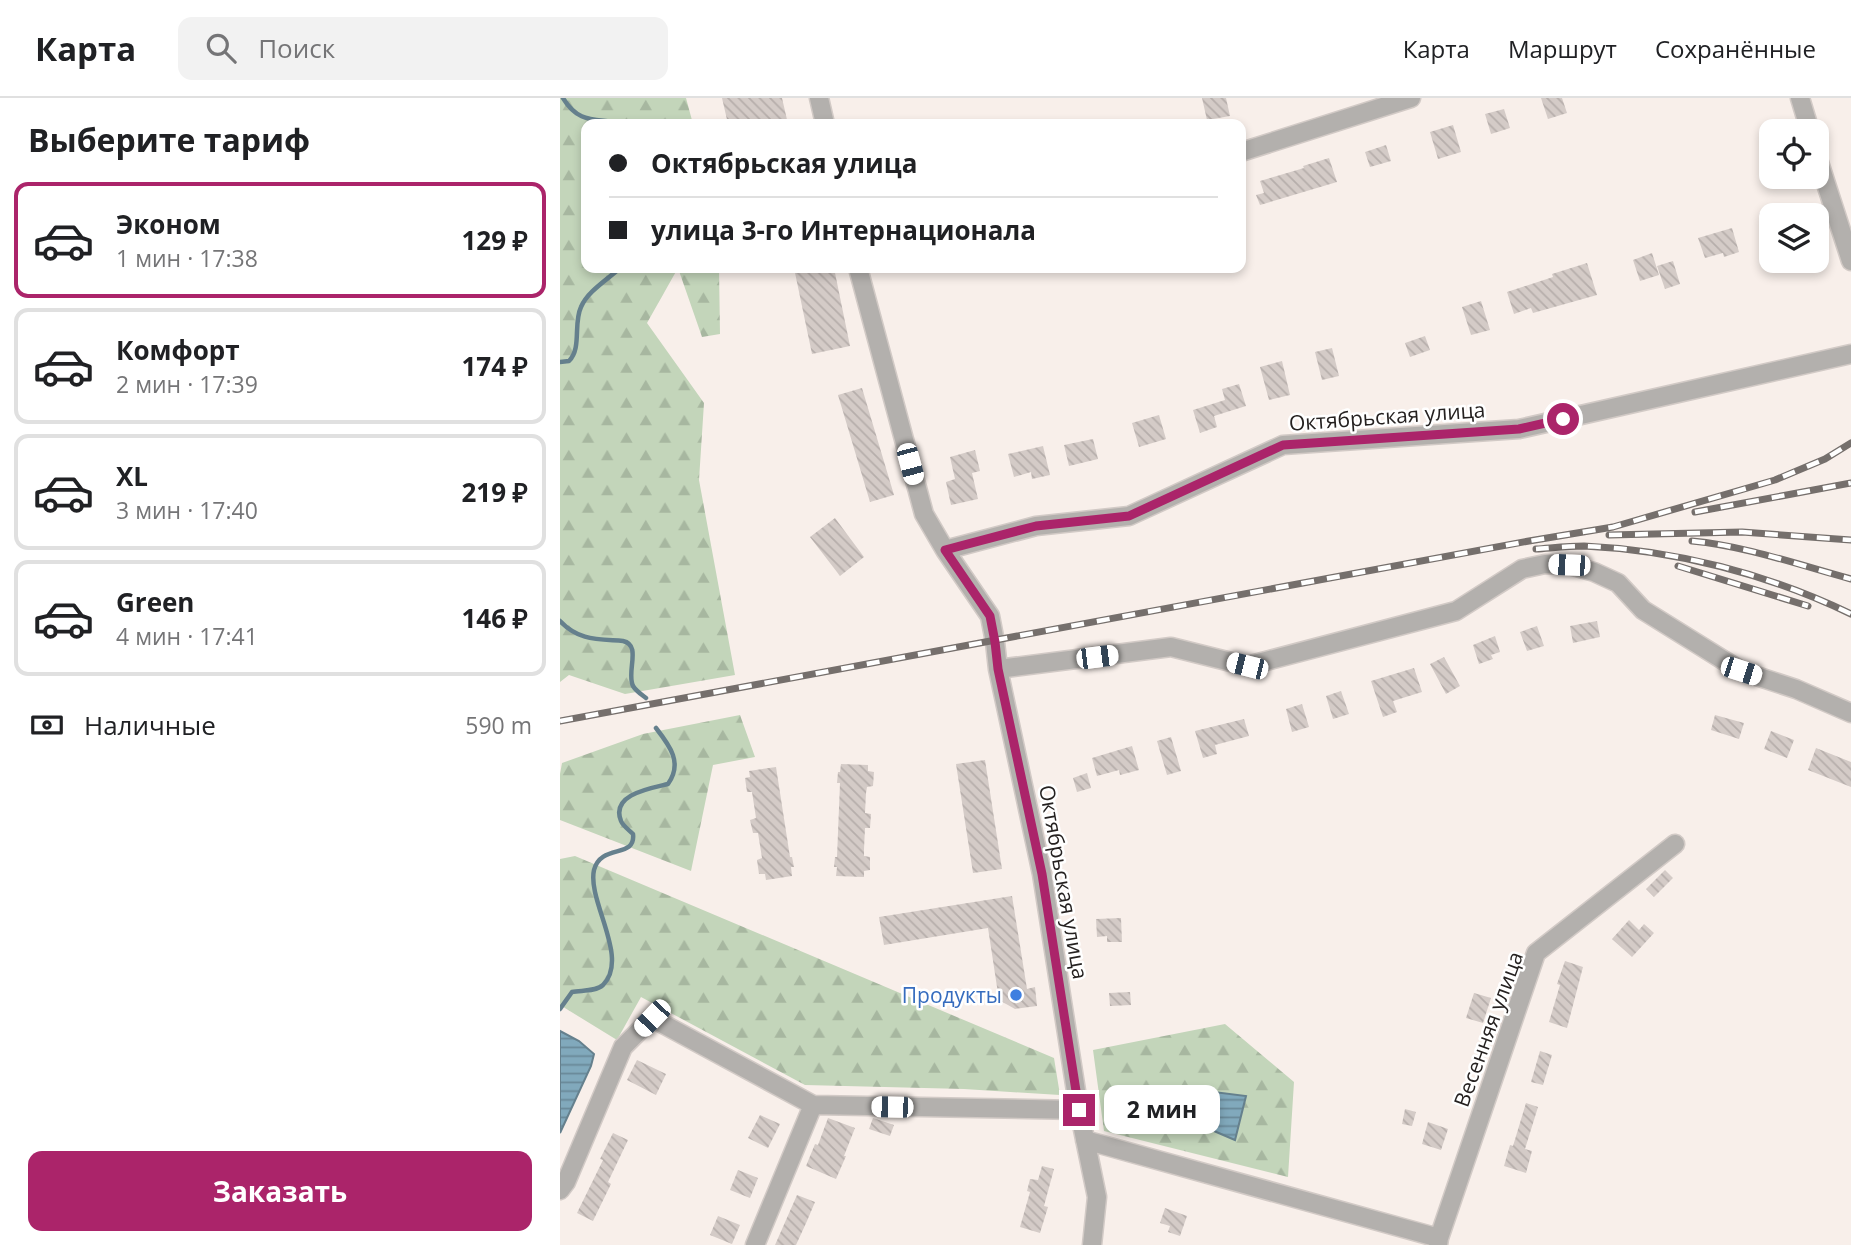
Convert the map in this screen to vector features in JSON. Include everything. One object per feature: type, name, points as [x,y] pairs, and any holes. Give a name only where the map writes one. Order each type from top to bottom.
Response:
[{"type":"street","points":[[819,98],[824,119]]},
{"type":"street","points":[[1246,150],[1411,98]]},
{"type":"street","points":[[1800,98],[1806,119]]},
{"type":"street","points":[[1828,189],[1851,261]]},
{"type":"street","points":[[859,273],[923,514],[945,550]]},
{"type":"street","name":"Октябрьская улица","points":[[1092,1245],[1097,1197],[1079,1110],[1042,874],[998,669],[990,616],[945,550],[1036,526],[1129,516],[1283,445],[1519,429],[1851,354]]},
{"type":"street","points":[[998,669],[1171,647],[1247,666],[1456,611],[1522,569],[1545,564],[1569,565],[1618,583],[1643,610],[1741,671],[1796,689],[1851,713]]},
{"type":"street","name":"Весенняя улица","points":[[1439,1241],[1536,953],[1675,844]]},
{"type":"street","points":[[560,1190],[566,1182],[624,1047],[652,1018],[813,1105],[1079,1110]]},
{"type":"street","points":[[755,1245],[813,1105]]},
{"type":"street","points":[[1085,1140],[1439,1241]]},
{"type":"green space","points":[[560,98],[686,98],[692,119],[581,119],[581,273],[675,273],[647,323],[704,403],[699,480],[735,675],[625,694],[569,675],[560,682]]},
{"type":"green space","points":[[680,273],[719,273],[720,334],[702,337]]},
{"type":"green space","points":[[740,715],[755,757],[713,765],[691,871],[560,820],[562,763],[643,734]]},
{"type":"green space","points":[[575,856],[1054,1058],[1060,1095],[964,1089],[805,1085],[641,997],[617,1040],[560,1005],[560,859]]},
{"type":"green space","points":[[1225,1024],[1294,1082],[1288,1177],[1104,1131],[1093,1050]]},
{"type":"water","points":[[560,1031],[579,1041],[594,1054],[560,1133]]},
{"type":"water","points":[[1190,1089],[1246,1096],[1235,1140],[1193,1122]]},
{"type":"building","points":[[722,98],[782,98],[787,119],[727,119]]},
{"type":"building","points":[[1202,98],[1226,98],[1230,116],[1207,119]]},
{"type":"building","points":[[1541,98],[1562,98],[1567,113],[1548,119]]},
{"type":"building","points":[[1504,109],[1510,128],[1491,134],[1485,114]]},
{"type":"building","points":[[1453,125],[1461,152],[1438,159],[1430,132]]},
{"type":"building","points":[[1386,145],[1391,161],[1370,167],[1365,152]]},
{"type":"building","points":[[1329,158],[1337,182],[1260,205],[1256,195],[1264,193],[1260,181]]},
{"type":"building","points":[[1732,228],[1739,252],[1724,257],[1723,253],[1705,258],[1698,238]]},
{"type":"building","points":[[1652,253],[1659,275],[1640,281],[1633,260]]},
{"type":"building","points":[[1673,261],[1680,284],[1665,289],[1657,266]]},
{"type":"building","points":[[1587,263],[1597,295],[1533,313],[1531,308],[1514,314],[1507,292]]},
{"type":"building","points":[[795,273],[835,273],[850,346],[812,354]]},
{"type":"building","points":[[1481,301],[1490,330],[1471,335],[1462,307]]},
{"type":"building","points":[[1425,336],[1430,350],[1410,357],[1405,343]]},
{"type":"building","points":[[1332,348],[1339,376],[1322,380],[1315,352]]},
{"type":"building","points":[[1282,361],[1290,395],[1269,400],[1260,367]]},
{"type":"building","points":[[1239,384],[1246,406],[1214,416],[1217,427],[1200,433],[1193,410],[1225,400],[1222,389]]},
{"type":"building","points":[[862,388],[894,495],[870,502],[838,395]]},
{"type":"building","points":[[1159,415],[1166,439],[1139,447],[1132,423]]},
{"type":"building","points":[[1093,439],[1098,459],[1069,466],[1064,445]]},
{"type":"building","points":[[1043,446],[1050,475],[1032,479],[1031,472],[1014,477],[1008,454]]},
{"type":"building","points":[[975,450],[980,471],[972,473],[978,499],[951,505],[946,482],[955,479],[950,457]]},
{"type":"building","points":[[835,518],[864,557],[840,576],[810,537]]},
{"type":"building","points":[[1597,621],[1600,637],[1573,643],[1570,626]]},
{"type":"building","points":[[1537,626],[1544,646],[1527,651],[1520,632]]},
{"type":"building","points":[[1495,636],[1500,652],[1491,655],[1493,659],[1479,664],[1473,645]]},
{"type":"building","points":[[1444,657],[1460,686],[1446,694],[1430,664]]},
{"type":"building","points":[[1414,668],[1422,692],[1393,701],[1397,712],[1383,717],[1371,681]]},
{"type":"building","points":[[1341,691],[1349,714],[1333,719],[1326,696]]},
{"type":"building","points":[[1302,704],[1309,727],[1292,732],[1286,709]]},
{"type":"building","points":[[1715,715],[1744,723],[1739,739],[1711,730]]},
{"type":"building","points":[[1244,719],[1249,736],[1215,745],[1217,754],[1203,758],[1195,731]]},
{"type":"building","points":[[1771,731],[1794,740],[1787,758],[1764,749]]},
{"type":"building","points":[[1171,737],[1181,771],[1167,775],[1157,741]]},
{"type":"building","points":[[1132,746],[1139,770],[1120,775],[1119,770],[1097,776],[1092,758]]},
{"type":"building","points":[[1816,748],[1851,762],[1851,787],[1808,770]]},
{"type":"building","points":[[985,760],[1002,869],[973,873],[956,764]]},
{"type":"building","points":[[841,764],[868,765],[868,771],[874,772],[873,786],[867,787],[866,793],[865,813],[871,814],[870,828],[865,828],[864,856],[870,857],[870,870],[864,871],[864,877],[836,876],[837,867],[834,867],[837,857],[840,783],[837,783]]},
{"type":"building","points":[[776,767],[790,857],[794,867],[791,867],[792,876],[766,880],[765,874],[759,874],[757,860],[762,858],[758,833],[753,833],[750,820],[756,818],[752,792],[747,792],[745,778],[750,777],[749,771]]},
{"type":"building","points":[[1087,773],[1091,788],[1077,792],[1073,778]]},
{"type":"building","points":[[1665,870],[1673,878],[1654,897],[1646,889]]},
{"type":"building","points":[[1012,896],[1027,989],[1035,987],[1037,1006],[1015,1009],[999,1000],[988,928],[884,945],[879,917]]},
{"type":"building","points":[[1121,918],[1122,942],[1107,942],[1107,936],[1097,937],[1096,919]]},
{"type":"building","points":[[1629,920],[1639,930],[1644,924],[1654,933],[1632,957],[1612,939]]},
{"type":"building","points":[[1565,961],[1583,967],[1567,1028],[1549,1022]]},
{"type":"building","points":[[1130,992],[1131,1005],[1110,1006],[1109,993]]},
{"type":"building","points":[[1474,993],[1491,998],[1483,1023],[1466,1018]]},
{"type":"building","points":[[1540,1051],[1552,1055],[1543,1085],[1531,1082]]},
{"type":"building","points":[[637,1060],[666,1074],[656,1095],[627,1080]]},
{"type":"building","points":[[1526,1103],[1538,1107],[1525,1149],[1532,1151],[1526,1173],[1504,1166]]},
{"type":"building","points":[[1405,1109],[1416,1112],[1412,1126],[1402,1124]]},
{"type":"building","points":[[760,1115],[780,1124],[768,1148],[748,1138]]},
{"type":"building","points":[[828,1118],[855,1128],[836,1179],[806,1166],[815,1144],[818,1145]]},
{"type":"building","points":[[873,1118],[894,1125],[890,1136],[869,1129]]},
{"type":"building","points":[[1428,1122],[1448,1129],[1441,1150],[1422,1144]]},
{"type":"building","points":[[613,1133],[628,1140],[593,1221],[577,1213]]},
{"type":"building","points":[[1042,1166],[1054,1169],[1044,1206],[1048,1207],[1040,1233],[1020,1227],[1030,1192],[1027,1191],[1030,1179],[1038,1180]]},
{"type":"building","points":[[738,1170],[758,1178],[750,1198],[730,1190]]},
{"type":"building","points":[[797,1195],[815,1202],[807,1221],[796,1245],[775,1245]]},
{"type":"building","points":[[1165,1208],[1187,1216],[1180,1236],[1168,1232],[1170,1226],[1160,1223]]},
{"type":"building","points":[[718,1216],[740,1225],[732,1244],[710,1235]]},
{"type":"waterway","points":[[563,98],[576,113],[590,119]]},
{"type":"waterway","points":[[560,362],[569,361],[573,356],[579,314],[584,301],[614,273]]},
{"type":"waterway","points":[[560,621],[582,636],[629,644],[633,653],[631,680],[637,691],[646,698]]},
{"type":"waterway","points":[[560,1009],[572,992],[600,987],[610,974],[610,945],[593,883],[594,870],[603,856],[624,849],[632,842],[633,834],[621,821],[621,804],[643,790],[668,784],[672,776],[673,755],[656,728]]},
{"type":"railway","points":[[560,721],[1613,527],[1775,480],[1825,459],[1851,443]]},
{"type":"railway","points":[[1695,512],[1851,483]]},
{"type":"railway","points":[[1609,535],[1742,532],[1851,540]]},
{"type":"railway","points":[[1692,541],[1752,552],[1851,579]]},
{"type":"railway","points":[[1536,549],[1584,546],[1618,548],[1687,559],[1720,566],[1787,587],[1851,614]]},
{"type":"railway","points":[[1678,566],[1808,606]]},
{"type":"place","name":"Продукты","points":[[1016,995]]},
{"type":"route","points":[[1079,1110],[1042,874],[998,669],[990,616],[945,550],[1036,526],[1129,516],[1283,445],[1519,429],[1563,419]]}]
